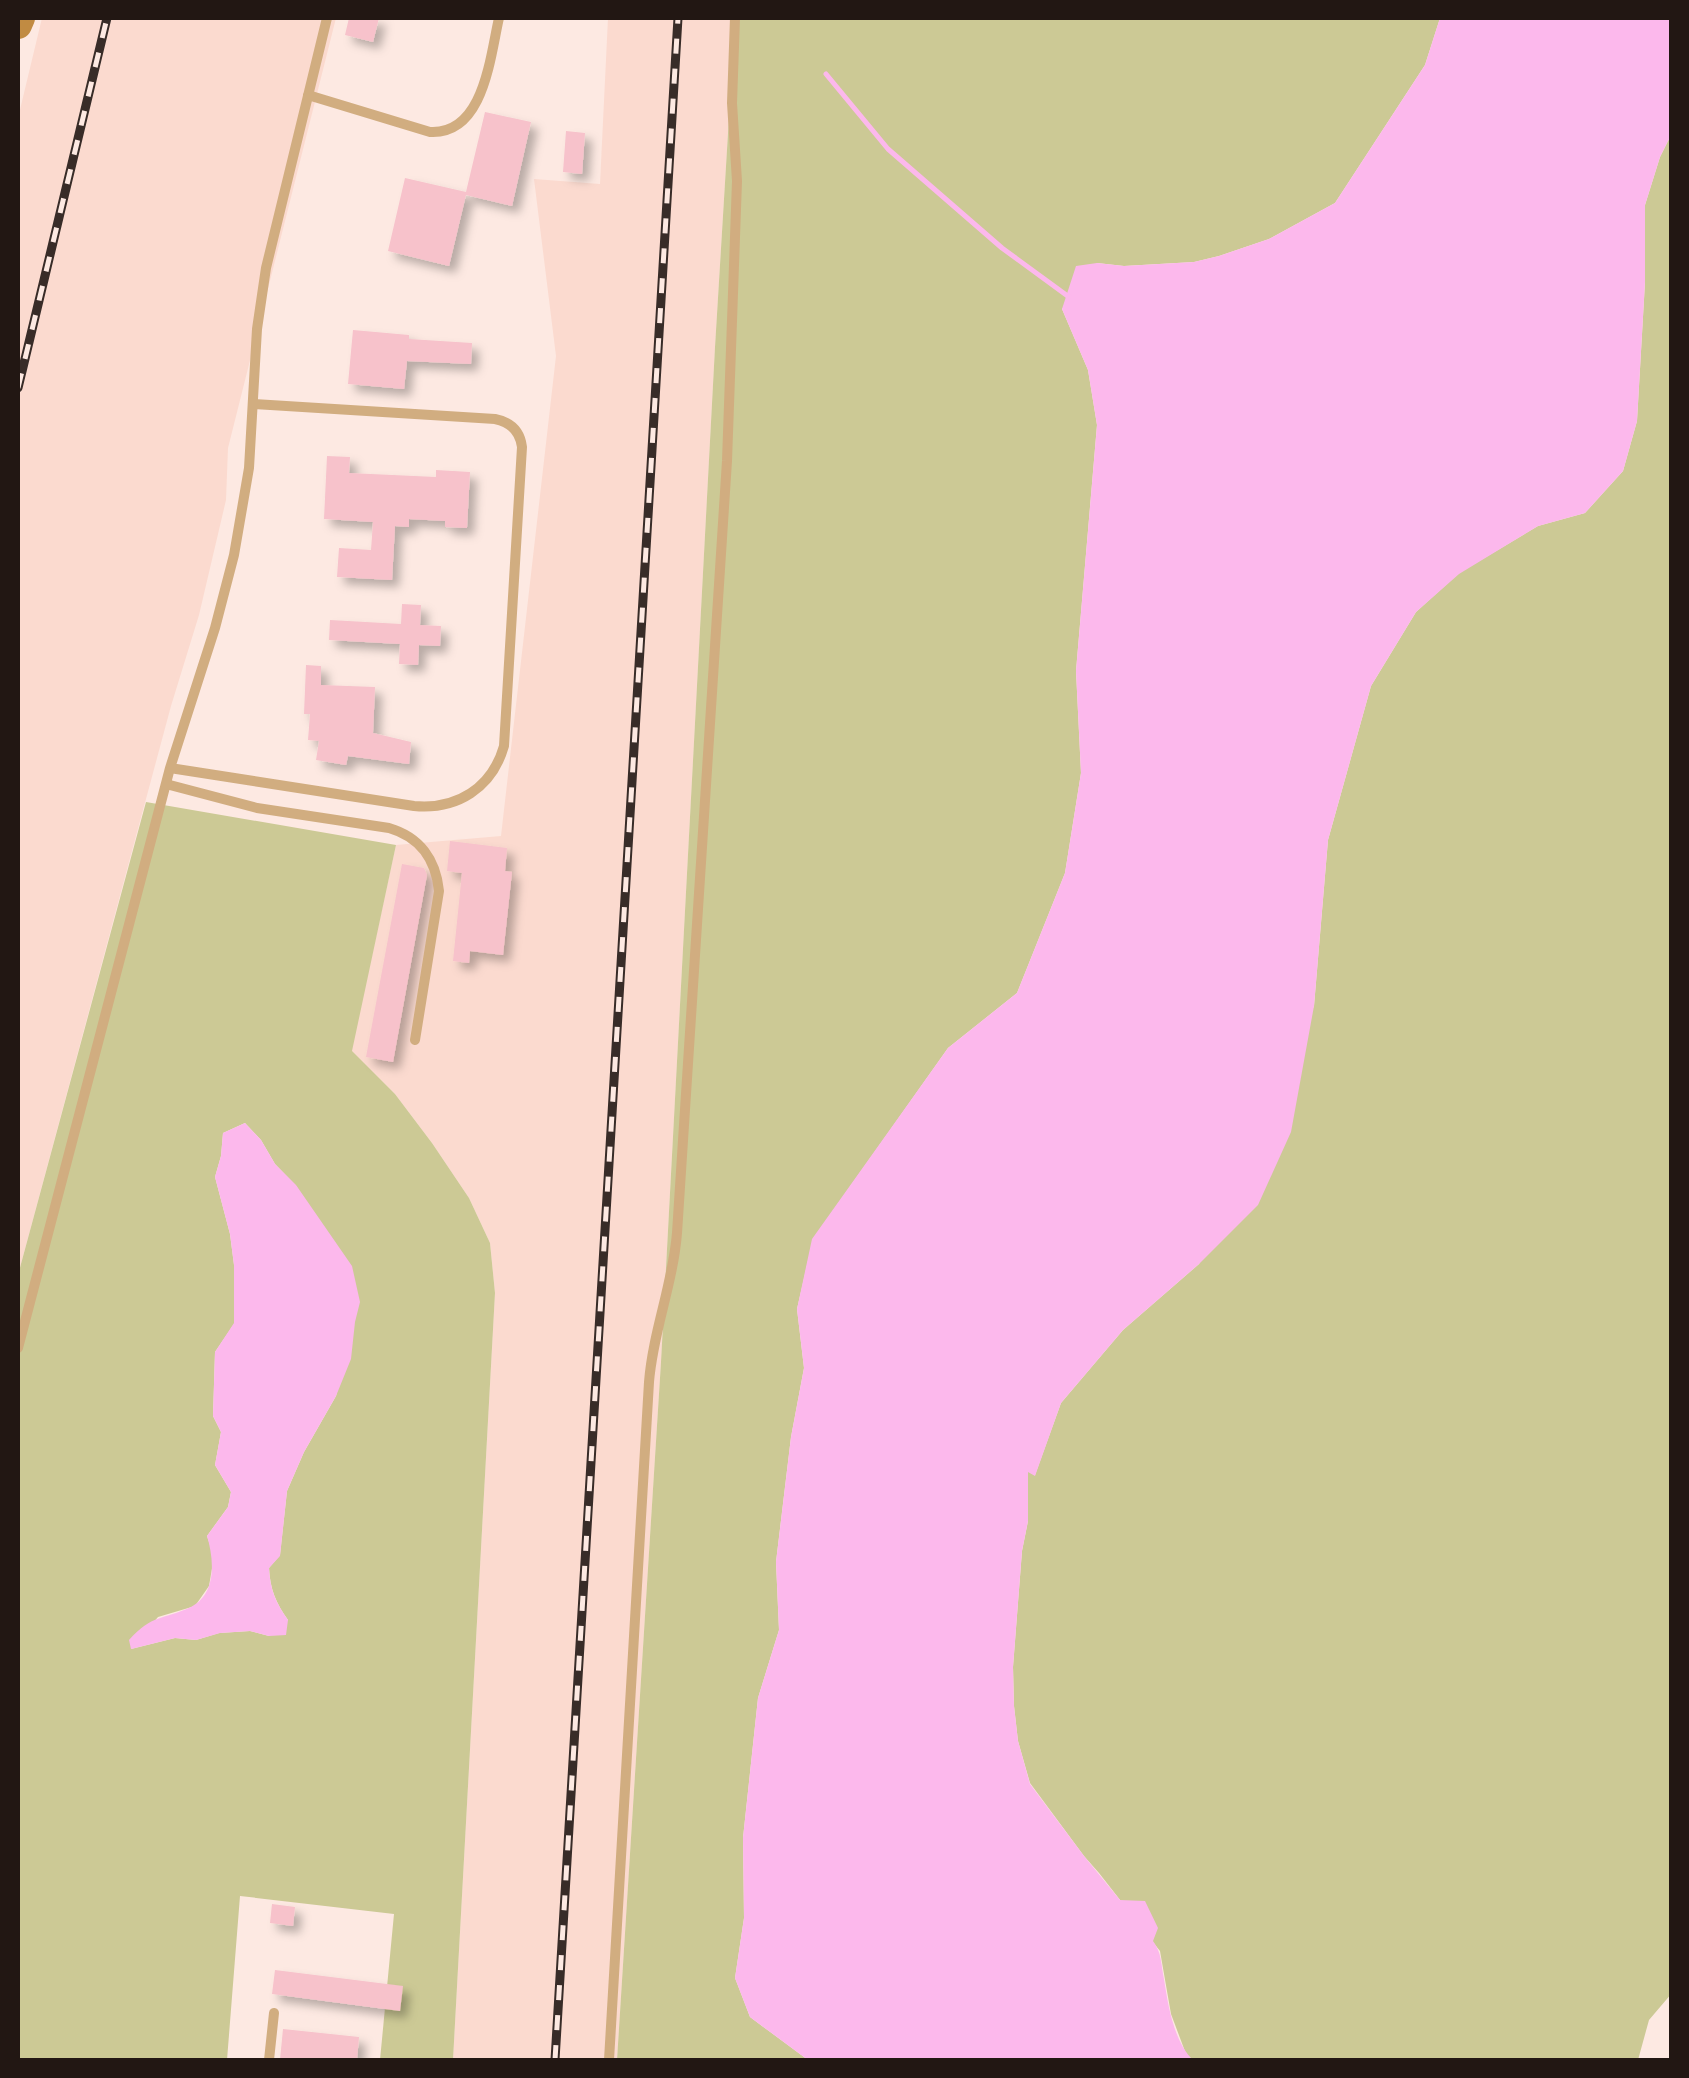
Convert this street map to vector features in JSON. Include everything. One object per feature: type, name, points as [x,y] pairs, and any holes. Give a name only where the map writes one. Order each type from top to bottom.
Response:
[{"type":"street","points":[[18,25],[21,18]]},
{"type":"lane","points":[[18,1348],[170,768],[234,555],[249,468],[258,316],[266,268],[327,18]]},
{"type":"lane","points":[[308,94],[430,132],[450,130],[466,120],[476,100],[499,18]]},
{"type":"lane","points":[[609,2060],[649,1382],[677,1233],[726,477],[737,181],[732,104],[735,18]]},
{"type":"lane","points":[[170,768],[433,807],[458,802],[479,788],[502,752],[522,447],[518,432],[495,419],[254,404]]},
{"type":"lane","points":[[166,784],[270,811],[390,828],[420,846],[436,870],[440,891],[415,1040]]},
{"type":"lane","points":[[269,2060],[274,2013]]},
{"type":"shaded area","points":[[42,18],[336,18],[228,448],[226,500],[199,615],[18,1275],[18,118]]},
{"type":"shaded area","points":[[608,18],[735,18],[661,1362],[617,2060],[453,2060],[495,1293],[490,1243],[469,1198],[432,1143],[395,1094],[351,1051],[396,845],[501,836],[556,356],[534,179],[600,184]]},
{"type":"shaded area","points":[[735,18],[1440,18],[1425,65],[1335,203],[1269,239],[1219,256],[1194,262],[1124,266],[1097,263],[1062,309],[1088,370],[1097,425],[1076,671],[1081,773],[1065,873],[1017,993],[948,1048],[813,1239],[797,1309],[804,1368],[791,1437],[776,1562],[779,1630],[758,1698],[743,1838],[744,1918],[735,1978],[750,2017],[808,2060],[617,2060],[661,1362]]},
{"type":"shaded area","points":[[1440,18],[1671,18],[1671,135],[1645,205],[1637,421],[1623,471],[1585,513],[1538,526],[1459,574],[1416,612],[1371,686],[1328,840],[1314,1006],[1291,1132],[1258,1205],[1199,1264],[1123,1330],[1061,1403],[1035,1476],[1028,1472],[1028,1521],[1013,1667],[1018,1741],[1030,1784],[1120,1900],[1145,1901],[1158,1928],[1153,1941],[1160,1955],[1173,2022],[1193,2060],[808,2060],[750,2017],[735,1978],[744,1918],[743,1838],[758,1698],[779,1630],[776,1562],[791,1437],[804,1368],[797,1309],[812,1239],[948,1048],[1017,993],[1065,873],[1081,773],[1076,671],[1097,425],[1088,370],[1062,309],[1076,266],[1194,262],[1219,256],[1269,239],[1335,203],[1425,65]]},
{"type":"shaded area","points":[[1671,135],[1672,1993],[1649,2020],[1638,2060],[1193,2060],[1186,2054],[1171,2014],[1160,1951],[1030,1783],[1018,1741],[1013,1667],[1028,1521],[1028,1471],[1035,1475],[1061,1403],[1123,1330],[1199,1264],[1314,1006],[1328,840],[1371,686],[1416,612],[1459,573],[1538,526],[1585,513],[1623,471],[1637,421],[1645,205]]},
{"type":"shaded area","points":[[146,802],[396,845],[352,1051],[395,1094],[469,1198],[490,1243],[495,1293],[453,2060],[380,2060],[394,1914],[240,1896],[227,2060],[18,2060],[18,1275]],"holes":[[[245,1123],[275,1164],[296,1186],[359,1302],[336,1396],[287,1491],[280,1555],[269,1568],[274,1596],[288,1620],[269,1636],[250,1631],[219,1633],[131,1649],[158,1617],[195,1606],[209,1586],[214,1557],[207,1536],[228,1507],[231,1492],[215,1465],[221,1432],[213,1416],[215,1352],[234,1324],[230,1234],[215,1177],[223,1133]]]},
{"type":"shaded area","points":[[245,1123],[296,1185],[352,1266],[360,1302],[351,1359],[287,1491],[280,1556],[269,1568],[274,1596],[288,1620],[286,1635],[220,1633],[196,1640],[175,1638],[131,1649],[129,1640],[144,1626],[191,1607],[205,1594],[212,1565],[207,1536],[228,1507],[231,1492],[215,1465],[221,1432],[213,1416],[215,1352],[234,1323],[234,1265],[215,1177],[223,1133]]},
{"type":"building","points":[[349,18],[379,18],[373,42],[345,35]]},
{"type":"building","points":[[485,112],[531,122],[512,206],[466,195],[449,266],[388,251],[405,178],[466,192]]},
{"type":"building","points":[[566,131],[585,133],[582,174],[563,172]]},
{"type":"building","points":[[353,330],[472,343],[471,364],[407,361],[404,389],[348,384]]},
{"type":"building","points":[[327,456],[350,457],[349,473],[436,477],[436,470],[470,472],[467,528],[445,527],[445,521],[409,519],[409,527],[395,526],[392,580],[337,577],[339,548],[371,550],[373,522],[324,519]]},
{"type":"building","points":[[402,604],[421,605],[420,625],[441,626],[440,646],[419,645],[418,665],[399,664],[400,644],[329,640],[330,620],[401,624]]},
{"type":"building","points":[[306,665],[321,666],[321,685],[375,687],[373,733],[411,742],[409,764],[348,756],[346,765],[316,760],[319,741],[308,740],[310,714],[304,714]]},
{"type":"building","points":[[450,841],[507,848],[505,871],[512,872],[503,955],[470,951],[469,963],[453,961],[462,873],[447,871]]},
{"type":"building","points":[[402,864],[424,868],[427,875],[393,1062],[366,1057]]},
{"type":"building","points":[[272,1904],[295,1907],[293,1926],[270,1923]]},
{"type":"building","points":[[275,1970],[403,1986],[400,2011],[272,1994]]},
{"type":"building","points":[[283,2029],[359,2037],[357,2060],[280,2060]]},
{"type":"waterway","points":[[826,74],[888,149],[1002,248],[1069,297]]},
{"type":"railway","points":[[18,388],[107,18]]},
{"type":"railway","points":[[555,2060],[678,18]]}]
